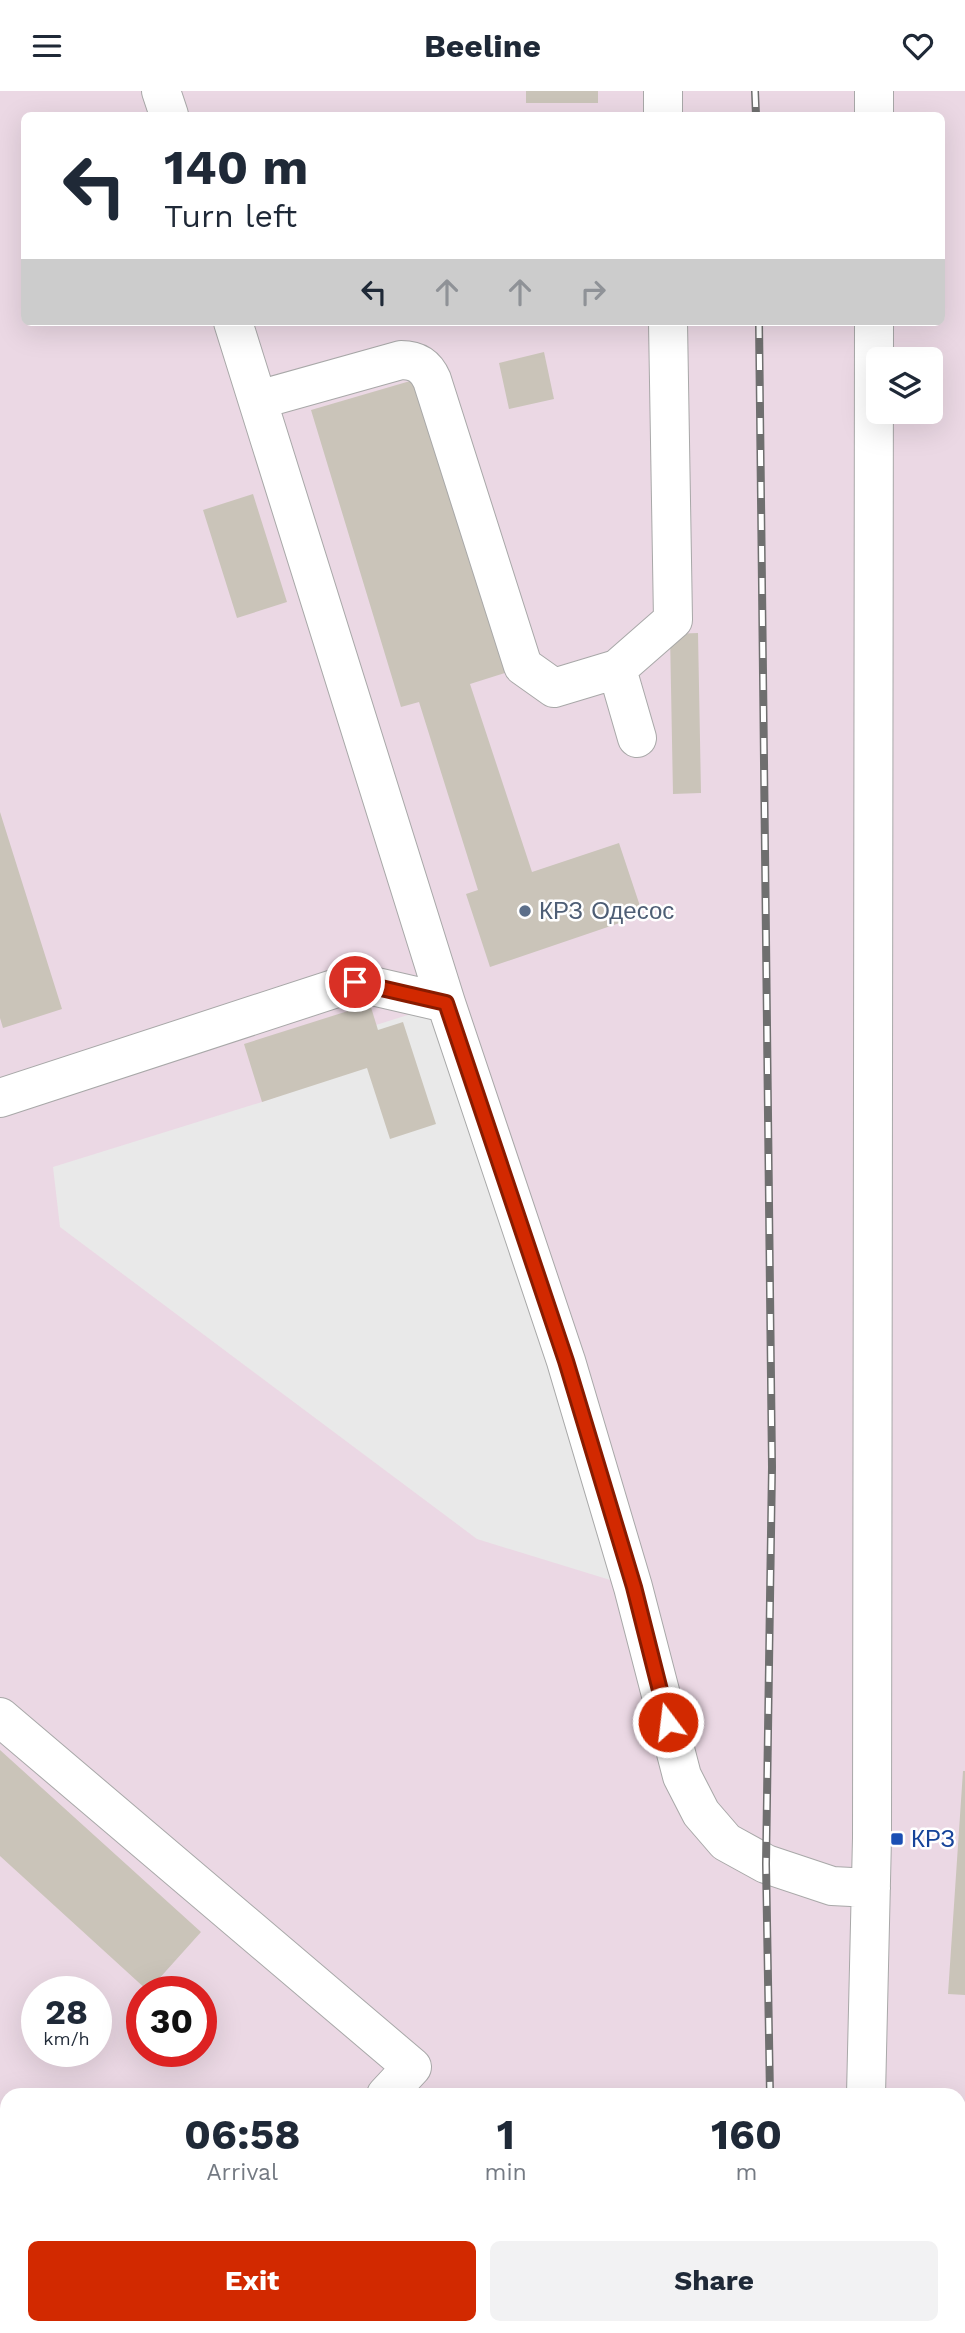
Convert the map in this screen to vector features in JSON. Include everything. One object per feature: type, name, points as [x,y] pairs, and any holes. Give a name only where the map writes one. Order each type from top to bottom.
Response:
[{"type":"street","points":[[161,91],[168,112]]},
{"type":"street","points":[[663,91],[663,112]]},
{"type":"street","points":[[874,91],[874,112]]},
{"type":"street","points":[[234,326],[446,1003],[566,1361],[634,1587],[682,1776],[701,1814],[726,1842],[766,1864],[832,1886],[871,1888]]},
{"type":"street","points":[[258,400],[401,360],[424,366],[432,380],[523,666],[554,688],[617,669],[673,620],[668,326]]},
{"type":"street","points":[[866,2088],[871,1888],[874,326]]},
{"type":"street","points":[[617,669],[637,739]]},
{"type":"street","points":[[0,1098],[355,982],[446,1003]]},
{"type":"street","points":[[0,1717],[412,2067],[392,2088]]},
{"type":"shaded area","points":[[0,91],[965,91],[965,2088],[0,2088]]},
{"type":"shaded area","points":[[446,1003],[633,1587],[477,1539],[60,1227],[53,1167],[262,1102],[355,1069],[344,1035]]},
{"type":"building","points":[[526,91],[598,91],[598,103],[526,103]]},
{"type":"building","points":[[544,352],[554,399],[509,409],[499,363]]},
{"type":"building","points":[[417,379],[508,672],[470,684],[532,872],[619,843],[643,915],[490,967],[466,894],[478,890],[419,702],[401,707],[311,410]]},
{"type":"building","points":[[253,494],[287,602],[237,618],[203,510]]},
{"type":"building","points":[[698,633],[701,793],[673,794],[670,634]]},
{"type":"building","points":[[0,812],[62,1009],[3,1028],[0,1018]]},
{"type":"building","points":[[370,1004],[378,1030],[403,1022],[436,1124],[390,1139],[367,1068],[262,1102],[244,1044]]},
{"type":"building","points":[[0,1750],[201,1932],[161,1976],[132,1976],[0,1856]]},
{"type":"building","points":[[965,1771],[965,1995],[948,1994]]},
{"type":"railway","points":[[755,91],[756,112]]},
{"type":"railway","points":[[759,326],[772,1467],[766,1864],[770,2088]]},
{"type":"place","name":"КРЗ Одесос","points":[[525,911]]},
{"type":"place","name":"КРЗ","points":[[897,1839]]},
{"type":"route","points":[[355,982],[446,1003],[566,1361],[634,1587],[668,1722]]}]
